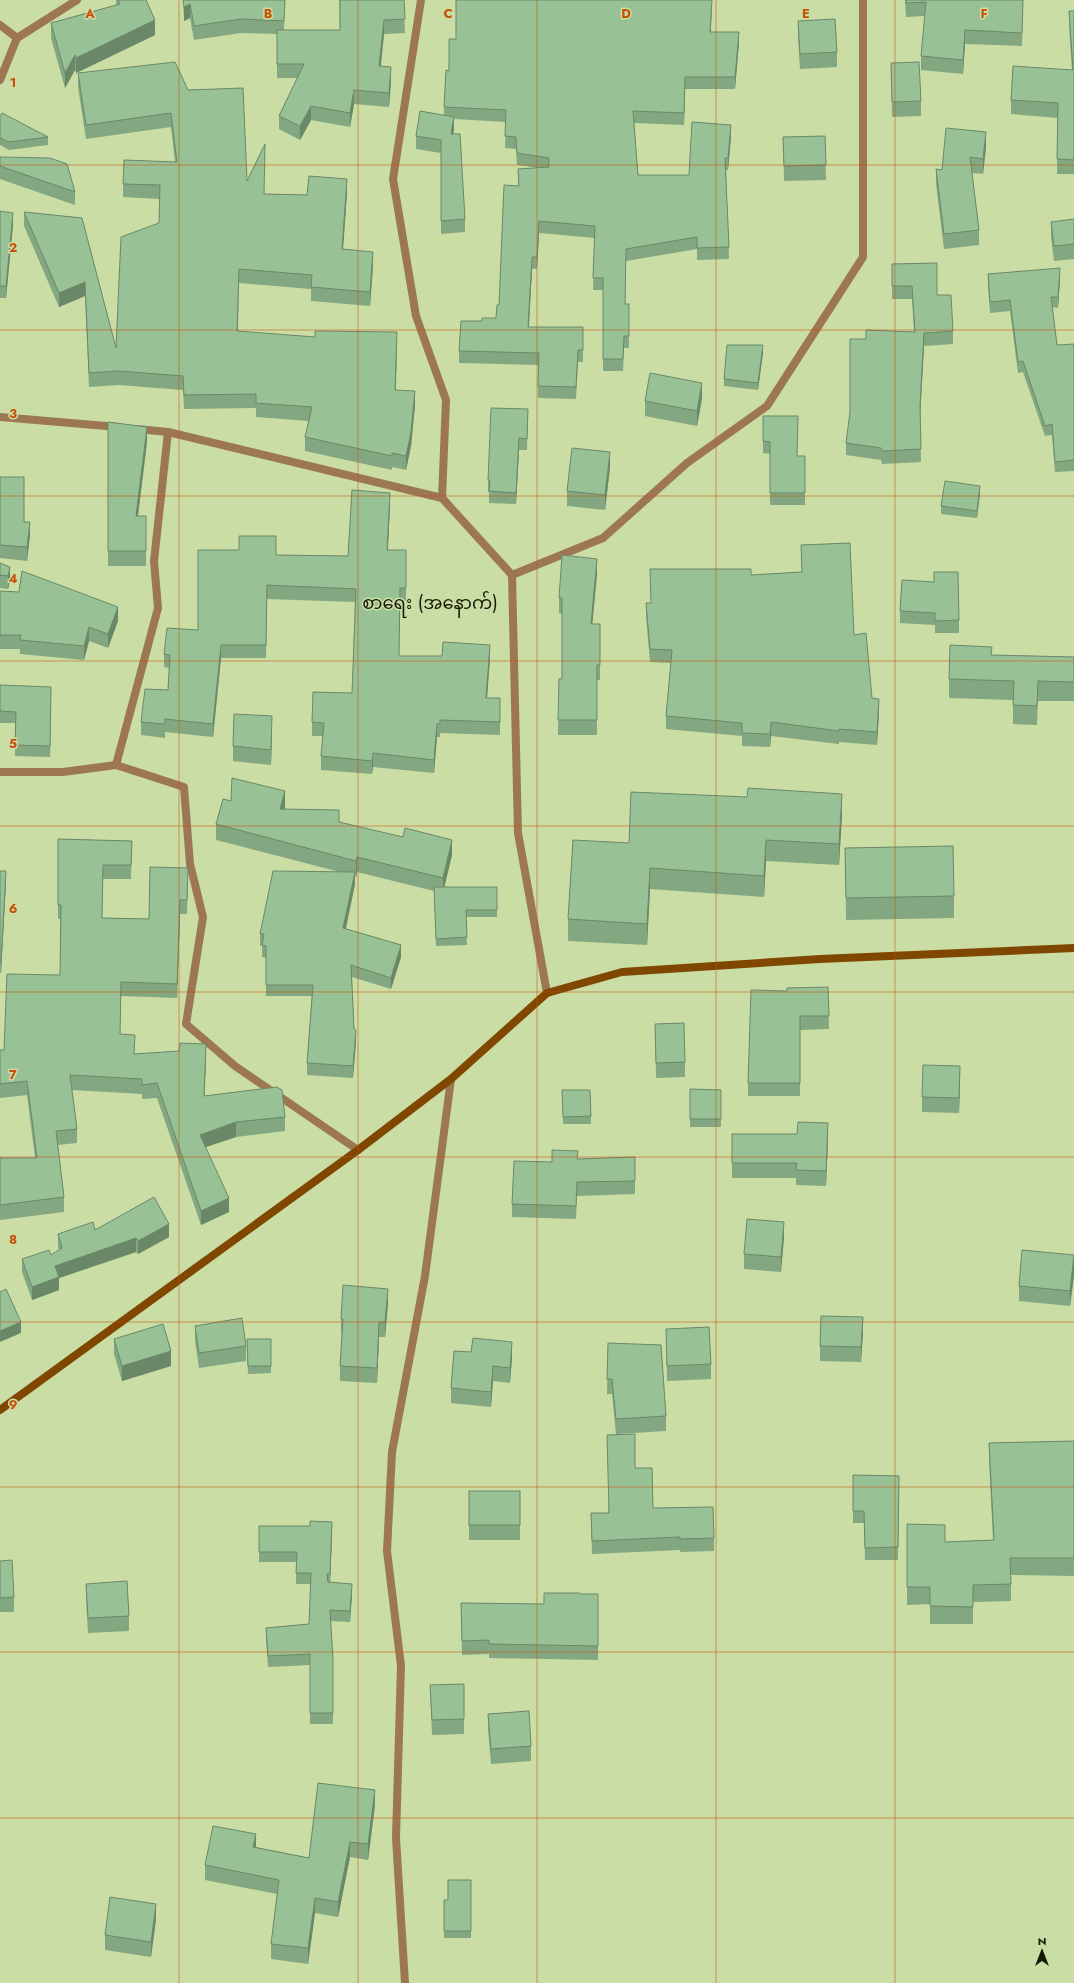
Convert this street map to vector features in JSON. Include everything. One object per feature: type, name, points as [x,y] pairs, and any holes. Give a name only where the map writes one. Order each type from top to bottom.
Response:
[{"type":"street","points":[[0,80],[17,38],[77,0]]},
{"type":"street","points":[[421,0],[393,179],[416,316],[446,400],[442,498]]},
{"type":"street","points":[[512,575],[603,538],[687,463],[767,406],[862,257],[862,0]]},
{"type":"street","points":[[0,25],[17,38]]},
{"type":"street","points":[[0,417],[168,432],[442,498],[512,575],[518,833],[547,992]]},
{"type":"street","points":[[116,765],[158,608],[154,561],[168,432]]},
{"type":"street","points":[[0,772],[63,772],[116,765],[184,787],[190,864],[203,917],[186,1024],[235,1066],[358,1150]]},
{"type":"street","points":[[0,1410],[358,1150],[451,1080],[547,992],[622,972],[820,959],[1074,948]]},
{"type":"street","points":[[404,1983],[396,1838],[401,1666],[387,1551],[392,1452],[426,1276],[451,1080]]},
{"type":"building","points":[[118,0],[146,0],[155,20],[76,58],[75,55],[65,73],[51,23],[120,4]]},
{"type":"building","points":[[183,0],[285,0],[284,21],[241,19],[194,26],[190,4],[184,7]]},
{"type":"building","points":[[340,0],[404,0],[405,19],[384,20],[379,66],[391,67],[389,93],[354,90],[350,113],[311,106],[300,126],[279,116],[304,64],[277,64],[277,30],[340,30]]},
{"type":"building","points":[[456,0],[712,0],[710,32],[739,32],[735,77],[685,77],[684,113],[633,111],[638,175],[689,175],[692,122],[731,125],[728,158],[725,158],[729,247],[697,248],[697,237],[626,249],[625,304],[629,304],[629,336],[624,336],[623,359],[603,359],[603,278],[593,278],[595,226],[539,221],[537,257],[532,257],[528,327],[583,327],[583,350],[578,350],[576,387],[538,386],[539,353],[459,351],[461,321],[482,321],[482,318],[496,318],[497,305],[499,305],[504,185],[519,186],[518,169],[549,167],[549,158],[517,153],[516,137],[505,136],[506,110],[444,107],[446,70],[449,71],[449,39],[456,39]]},
{"type":"building","points":[[906,0],[1023,0],[1022,33],[965,30],[963,60],[921,56],[926,2],[906,3]]},
{"type":"building","points":[[1069,11],[1074,11],[1074,160],[1057,159],[1058,103],[1011,100],[1013,66],[1073,70]]},
{"type":"building","points":[[835,19],[837,52],[800,54],[798,21]]},
{"type":"building","points":[[175,62],[188,90],[243,88],[247,181],[265,144],[264,194],[307,195],[309,176],[347,179],[342,249],[373,252],[370,292],[311,287],[312,275],[239,269],[237,331],[315,337],[315,331],[397,332],[395,390],[415,391],[411,432],[406,456],[392,453],[392,456],[305,437],[312,407],[256,403],[256,394],[184,395],[183,376],[119,371],[89,373],[85,282],[59,293],[24,212],[82,218],[116,348],[121,237],[159,223],[160,185],[123,184],[124,160],[177,162],[171,113],[86,125],[78,73]]},
{"type":"building","points":[[919,62],[921,101],[892,102],[891,63]]},
{"type":"building","points":[[420,111],[454,117],[451,134],[460,134],[465,219],[441,221],[441,140],[416,136]]},
{"type":"building","points":[[2,113],[48,137],[9,142],[0,138],[0,116]]},
{"type":"building","points":[[946,128],[986,132],[983,159],[970,157],[979,230],[944,234],[936,169],[942,170]]},
{"type":"building","points":[[825,136],[826,165],[784,166],[783,137]]},
{"type":"building","points":[[0,157],[50,158],[67,164],[75,192],[0,166]]},
{"type":"building","points":[[0,211],[13,213],[6,286],[0,286]]},
{"type":"building","points":[[1074,219],[1074,244],[1054,246],[1051,222]]},
{"type":"building","points":[[937,263],[937,295],[951,295],[953,331],[924,333],[920,406],[921,449],[882,451],[881,448],[846,443],[850,412],[850,339],[866,339],[866,330],[915,332],[912,286],[892,286],[892,264]]},
{"type":"building","points":[[1060,268],[1058,297],[1051,297],[1057,345],[1074,344],[1074,460],[1055,462],[1052,424],[1045,426],[1023,361],[1018,362],[1010,300],[990,302],[988,274]]},
{"type":"building","points":[[727,345],[763,345],[758,383],[724,379]]},
{"type":"building","points":[[650,373],[702,383],[697,411],[645,401]]},
{"type":"building","points":[[491,408],[528,409],[527,439],[519,438],[516,493],[489,491],[490,481],[488,480]]},
{"type":"building","points":[[763,416],[798,416],[797,456],[805,456],[805,493],[770,493],[770,442],[763,441]]},
{"type":"building","points":[[108,422],[147,427],[136,516],[146,516],[146,551],[108,551]]},
{"type":"building","points":[[572,448],[610,452],[605,495],[567,491]]},
{"type":"building","points":[[0,477],[24,477],[24,522],[30,522],[27,547],[0,545]]},
{"type":"building","points":[[945,481],[980,486],[977,511],[941,506]]},
{"type":"building","points":[[352,490],[390,493],[387,550],[406,550],[406,588],[400,588],[399,656],[442,656],[443,642],[490,645],[486,698],[500,698],[500,722],[440,720],[440,723],[437,724],[434,760],[373,753],[372,761],[321,756],[324,723],[312,722],[313,692],[352,693],[356,589],[267,585],[266,645],[221,645],[213,724],[165,719],[165,724],[141,722],[145,689],[168,690],[170,655],[164,654],[167,628],[198,630],[198,550],[239,550],[239,536],[276,536],[276,555],[348,556]]},
{"type":"building","points":[[850,543],[854,635],[866,633],[872,698],[879,699],[877,732],[839,729],[839,731],[771,722],[770,734],[742,733],[742,723],[666,716],[672,650],[650,649],[646,603],[651,603],[650,569],[751,569],[751,575],[802,572],[801,545]]},
{"type":"building","points":[[562,555],[597,559],[591,624],[600,624],[600,665],[597,665],[597,720],[558,720],[559,679],[562,679],[562,598],[559,598]]},
{"type":"building","points":[[0,563],[10,567],[8,576],[0,575]]},
{"type":"building","points":[[22,571],[118,607],[108,634],[89,627],[84,646],[20,640],[21,635],[0,635],[0,591],[19,592]]},
{"type":"building","points":[[934,572],[958,572],[959,620],[935,621],[935,613],[900,611],[902,580],[934,582]]},
{"type":"building","points":[[950,645],[992,647],[991,655],[1074,657],[1074,682],[1038,681],[1037,706],[1013,705],[1014,681],[949,679]]},
{"type":"building","points":[[0,685],[51,687],[50,746],[15,745],[16,712],[0,711]]},
{"type":"building","points":[[234,714],[272,716],[271,750],[233,746]]},
{"type":"building","points":[[232,778],[285,791],[280,809],[339,810],[339,822],[403,837],[405,828],[452,840],[443,878],[357,857],[356,861],[216,824],[223,799],[231,801]]},
{"type":"building","points":[[748,788],[842,794],[839,844],[766,840],[764,876],[650,868],[647,924],[568,919],[573,840],[629,843],[631,792],[747,797]]},
{"type":"building","points":[[58,839],[132,841],[131,865],[103,865],[102,918],[149,919],[150,867],[188,868],[187,900],[180,900],[177,984],[121,982],[120,1034],[135,1035],[134,1054],[179,1051],[180,1043],[206,1044],[204,1096],[277,1087],[282,1090],[285,1117],[236,1122],[200,1135],[229,1198],[201,1211],[157,1083],[142,1085],[142,1079],[70,1075],[77,1129],[56,1131],[64,1197],[0,1205],[0,1158],[37,1158],[27,1081],[0,1084],[0,1050],[4,1050],[7,974],[60,975],[61,905],[58,905]]},
{"type":"building","points":[[953,846],[954,896],[846,898],[845,848]]},
{"type":"building","points":[[0,871],[6,871],[1,962],[0,962]]},
{"type":"building","points":[[273,871],[355,872],[343,928],[401,945],[391,978],[351,965],[354,1029],[356,1030],[353,1066],[307,1063],[313,985],[266,985],[266,946],[262,945],[264,934],[260,934]]},
{"type":"building","points":[[434,887],[497,887],[497,910],[466,910],[467,937],[436,939]]},
{"type":"building","points":[[828,987],[829,1016],[800,1016],[800,1083],[748,1083],[751,990],[787,991],[787,988]]},
{"type":"building","points":[[684,1023],[685,1062],[656,1063],[655,1024]]},
{"type":"building","points":[[923,1065],[960,1066],[959,1098],[922,1097]]},
{"type":"building","points":[[690,1089],[721,1090],[721,1119],[690,1119]]},
{"type":"building","points":[[562,1090],[590,1090],[591,1116],[563,1117]]},
{"type":"building","points":[[798,1122],[828,1123],[826,1171],[796,1170],[797,1163],[732,1163],[732,1134],[797,1134]]},
{"type":"building","points":[[552,1150],[578,1151],[577,1159],[635,1157],[635,1181],[577,1182],[576,1206],[512,1204],[514,1161],[552,1162]]},
{"type":"building","points":[[154,1197],[169,1224],[138,1241],[136,1238],[55,1266],[59,1277],[32,1287],[22,1259],[49,1250],[51,1255],[62,1248],[58,1234],[93,1222],[95,1230]]},
{"type":"building","points":[[747,1219],[784,1222],[781,1257],[744,1254]]},
{"type":"building","points":[[1022,1250],[1074,1255],[1070,1291],[1019,1286]]},
{"type":"building","points":[[343,1285],[388,1289],[385,1322],[379,1322],[377,1368],[340,1366],[343,1319],[341,1319]]},
{"type":"building","points":[[6,1289],[21,1322],[0,1331],[0,1292]]},
{"type":"building","points":[[821,1316],[863,1317],[861,1347],[820,1346]]},
{"type":"building","points":[[242,1318],[246,1346],[199,1353],[195,1326]]},
{"type":"building","points":[[163,1324],[171,1351],[122,1366],[114,1339]]},
{"type":"building","points":[[709,1327],[711,1364],[667,1366],[666,1329]]},
{"type":"building","points":[[473,1338],[512,1342],[510,1368],[493,1366],[491,1392],[451,1388],[454,1351],[471,1352]]},
{"type":"building","points":[[247,1339],[271,1339],[271,1366],[248,1366]]},
{"type":"building","points":[[608,1343],[661,1345],[666,1416],[616,1419],[612,1379],[607,1379]]},
{"type":"building","points":[[635,1434],[635,1468],[652,1468],[653,1508],[713,1507],[714,1538],[680,1539],[680,1537],[592,1541],[591,1513],[609,1513],[607,1435]]},
{"type":"building","points":[[1074,1441],[1074,1558],[1010,1558],[1011,1584],[973,1585],[973,1607],[930,1606],[930,1587],[907,1587],[907,1524],[945,1525],[945,1542],[994,1540],[989,1443]]},
{"type":"building","points":[[853,1475],[899,1476],[898,1547],[865,1548],[864,1511],[853,1511]]},
{"type":"building","points":[[469,1491],[520,1491],[520,1525],[469,1525]]},
{"type":"building","points":[[310,1521],[332,1522],[330,1574],[327,1574],[328,1582],[352,1584],[350,1611],[330,1610],[333,1659],[333,1713],[310,1713],[310,1654],[268,1656],[266,1628],[309,1624],[311,1573],[296,1573],[297,1552],[259,1552],[259,1526],[310,1526]]},
{"type":"building","points":[[12,1560],[14,1597],[0,1598],[0,1561]]},
{"type":"building","points":[[127,1581],[129,1616],[88,1618],[86,1584]]},
{"type":"building","points":[[544,1593],[598,1594],[598,1646],[489,1644],[489,1640],[462,1641],[461,1603],[544,1604]]},
{"type":"building","points":[[464,1684],[464,1719],[432,1720],[430,1685]]},
{"type":"building","points":[[529,1711],[531,1746],[491,1749],[488,1714]]},
{"type":"building","points":[[318,1783],[375,1790],[368,1844],[350,1842],[338,1902],[315,1898],[308,1948],[271,1944],[279,1880],[205,1865],[213,1826],[256,1834],[253,1847],[309,1858]]},
{"type":"building","points":[[448,1880],[471,1880],[471,1931],[444,1931],[444,1900],[448,1900]]},
{"type":"building","points":[[110,1897],[156,1904],[151,1942],[105,1935]]},
{"type":"district","name":"စာရေး (အနောက်)","points":[[430,603]]}]
